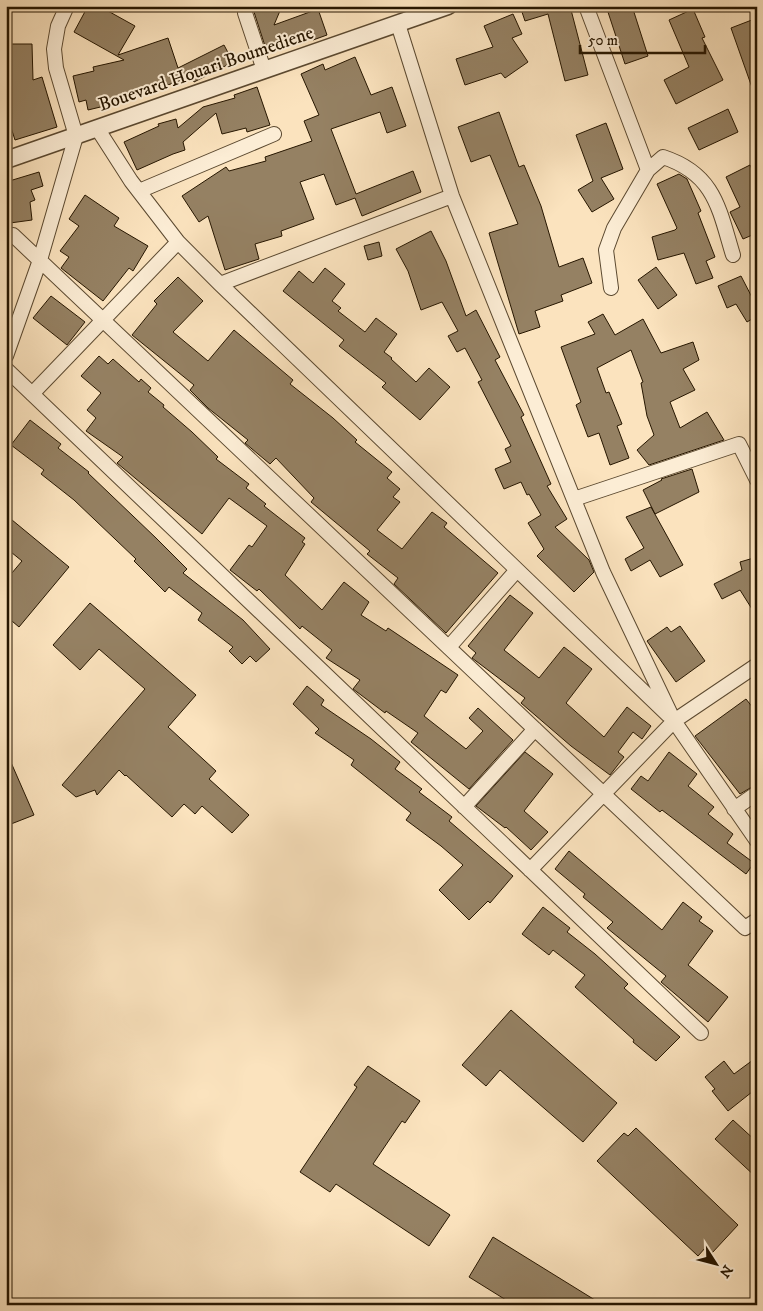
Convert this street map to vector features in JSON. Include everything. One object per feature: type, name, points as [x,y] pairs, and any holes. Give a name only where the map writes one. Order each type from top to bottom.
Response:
[{"type":"street","points":[[6,356],[40,260],[76,136],[56,68],[54,49],[58,26],[67,6]]},
{"type":"street","points":[[245,6],[245,13],[264,70]]},
{"type":"street","name":"Bouevard Houari Boumediene","points":[[6,160],[448,6]]},
{"type":"street","points":[[586,6],[648,170]]},
{"type":"street","points":[[398,24],[452,196],[603,572],[674,721],[757,841]]},
{"type":"street","points":[[97,128],[139,191],[178,242],[674,721]]},
{"type":"street","points":[[139,191],[274,134]]},
{"type":"street","points":[[611,288],[606,250],[614,228],[648,170],[663,157],[679,162],[698,176],[715,198],[733,255]]},
{"type":"street","points":[[220,284],[452,196]]},
{"type":"street","points":[[13,235],[745,928],[757,920]]},
{"type":"street","points":[[32,394],[178,242]]},
{"type":"street","points":[[6,369],[701,1034]]},
{"type":"street","points":[[574,499],[739,444],[757,480]]},
{"type":"street","points":[[449,647],[517,570]]},
{"type":"street","points":[[530,870],[674,721],[757,665]]},
{"type":"street","points":[[464,807],[535,729]]},
{"type":"street","points":[[734,808],[757,793]]},
{"type":"building","points":[[88,6],[99,6],[135,26],[118,55],[168,38],[178,68],[224,45],[233,62],[194,82],[191,77],[153,90],[152,87],[121,102],[88,110],[86,100],[79,102],[73,76],[94,71],[93,67],[124,60],[74,32]]},
{"type":"building","points":[[256,6],[282,6],[274,25],[318,9],[327,35],[313,40],[311,33],[273,47],[271,43],[265,46],[254,12]]},
{"type":"building","points":[[520,6],[570,6],[588,75],[565,81],[548,14],[525,21]]},
{"type":"building","points":[[606,6],[632,6],[648,56],[625,64]]},
{"type":"building","points":[[693,9],[705,37],[702,38],[723,80],[676,104],[664,80],[689,67],[669,20]]},
{"type":"building","points":[[513,14],[522,34],[512,38],[528,62],[505,78],[501,73],[465,85],[456,59],[493,47],[484,26]]},
{"type":"building","points":[[757,18],[757,96],[755,96],[731,28]]},
{"type":"building","points":[[6,44],[32,44],[33,80],[42,77],[57,127],[15,140],[6,112]]},
{"type":"building","points":[[355,57],[371,95],[392,87],[406,126],[387,133],[380,112],[331,129],[356,194],[413,171],[421,192],[362,216],[355,198],[336,205],[324,174],[300,182],[314,219],[281,231],[282,236],[255,244],[259,259],[225,270],[208,216],[199,222],[182,196],[226,167],[229,171],[266,161],[265,157],[312,141],[304,121],[319,115],[301,74],[323,64],[325,70]]},
{"type":"building","points":[[257,87],[270,125],[247,132],[246,128],[222,134],[216,113],[183,142],[185,150],[137,170],[124,142],[159,126],[158,124],[176,119],[178,128],[203,107],[235,98],[234,95]]},
{"type":"building","points":[[728,109],[738,132],[699,150],[688,128]]},
{"type":"building","points":[[499,112],[519,167],[524,165],[541,206],[559,267],[583,258],[592,283],[561,295],[563,301],[535,311],[540,327],[519,334],[489,233],[518,224],[490,155],[471,162],[458,127]]},
{"type":"building","points":[[606,123],[623,169],[601,178],[614,199],[592,212],[578,190],[593,181],[576,135]]},
{"type":"building","points":[[750,165],[757,179],[757,233],[743,239],[730,212],[740,207],[726,177]]},
{"type":"building","points":[[39,172],[43,186],[31,190],[35,200],[30,202],[32,220],[10,223],[9,212],[6,213],[6,182]]},
{"type":"building","points":[[679,174],[687,179],[701,211],[698,213],[715,257],[706,261],[713,278],[696,284],[684,253],[658,260],[652,237],[677,228],[657,184]]},
{"type":"building","points":[[85,195],[119,218],[114,226],[148,246],[133,271],[129,268],[103,301],[61,268],[69,257],[60,251],[79,226],[69,219]]},
{"type":"building","points":[[431,231],[446,261],[466,316],[476,310],[500,357],[495,360],[524,415],[521,417],[551,484],[547,486],[567,519],[555,527],[589,560],[594,572],[574,592],[537,556],[544,549],[528,523],[541,515],[529,494],[527,495],[521,482],[504,489],[495,469],[511,462],[505,449],[511,446],[478,382],[482,380],[465,348],[457,352],[448,336],[458,331],[442,302],[421,310],[408,271],[396,249]]},
{"type":"building","points":[[379,242],[382,256],[368,260],[364,246]]},
{"type":"building","points":[[656,267],[677,295],[658,309],[638,280]]},
{"type":"building","points":[[325,268],[345,284],[332,301],[341,308],[338,311],[365,332],[376,318],[397,334],[384,352],[391,359],[416,382],[429,368],[450,387],[420,420],[382,387],[386,383],[339,346],[344,340],[283,291],[299,271],[313,283]]},
{"type":"building","points":[[741,276],[757,307],[757,316],[747,322],[736,304],[727,308],[718,286]]},
{"type":"building","points":[[178,277],[203,301],[173,332],[208,361],[234,330],[293,380],[290,384],[333,418],[357,440],[355,442],[392,472],[387,478],[400,489],[393,497],[400,502],[377,530],[402,549],[432,512],[447,523],[444,527],[498,573],[446,633],[394,584],[398,578],[367,554],[370,551],[311,502],[314,498],[276,458],[270,464],[245,443],[248,440],[208,408],[190,390],[194,385],[132,335],[157,304],[154,301]]},
{"type":"building","points":[[51,296],[85,322],[67,345],[33,318]]},
{"type":"building","points":[[603,314],[615,335],[643,319],[661,353],[693,342],[699,360],[683,369],[695,390],[670,402],[680,428],[707,412],[724,440],[649,465],[637,450],[654,435],[647,416],[641,383],[643,382],[631,350],[597,368],[606,393],[609,392],[622,424],[617,426],[629,458],[610,465],[599,433],[588,437],[576,405],[581,402],[561,347],[595,334],[588,322]]},
{"type":"building","points":[[99,356],[108,364],[113,359],[139,382],[141,379],[151,388],[148,392],[218,457],[216,459],[249,484],[246,488],[266,504],[264,506],[305,538],[302,542],[305,544],[285,575],[322,610],[344,582],[369,602],[361,615],[386,631],[388,628],[458,675],[446,693],[441,690],[424,716],[466,749],[483,731],[469,718],[478,708],[513,740],[469,789],[411,742],[418,733],[386,711],[385,713],[353,689],[360,680],[326,658],[332,650],[302,626],[300,629],[259,589],[257,591],[230,570],[249,545],[252,547],[267,526],[229,498],[202,534],[117,463],[123,457],[86,431],[96,418],[87,410],[101,393],[81,376]]},
{"type":"building","points":[[30,420],[61,444],[58,448],[89,472],[187,569],[183,573],[243,620],[270,649],[256,662],[250,656],[242,664],[229,651],[233,647],[198,620],[202,613],[169,587],[165,592],[134,561],[136,559],[74,500],[41,474],[44,470],[11,445]]},
{"type":"building","points":[[692,469],[699,492],[655,514],[643,490],[661,479]]},
{"type":"building","points":[[651,507],[683,565],[660,577],[650,560],[631,571],[625,559],[644,548],[626,517]]},
{"type":"building","points":[[6,515],[69,567],[19,627],[6,616],[6,580],[22,561],[6,548]]},
{"type":"building","points":[[757,557],[757,617],[740,590],[722,599],[714,584],[742,570],[740,562]]},
{"type":"building","points":[[510,595],[533,613],[504,650],[539,678],[564,647],[592,669],[566,703],[604,737],[627,707],[651,726],[642,739],[633,732],[618,752],[624,757],[610,775],[571,746],[521,703],[525,698],[472,658],[476,653],[468,646]]},
{"type":"building","points":[[90,603],[196,695],[168,727],[216,771],[209,779],[249,815],[232,833],[202,806],[195,814],[184,804],[172,817],[119,770],[97,795],[95,790],[76,797],[62,785],[145,689],[99,649],[80,670],[53,645]]},
{"type":"building","points":[[680,626],[705,661],[676,682],[647,641],[667,627],[671,632]]},
{"type":"building","points":[[307,686],[324,700],[321,705],[371,739],[400,762],[395,769],[422,789],[419,792],[452,817],[449,821],[513,876],[490,903],[488,901],[469,920],[439,890],[463,865],[406,820],[411,813],[351,765],[354,760],[315,733],[319,729],[293,704]]},
{"type":"building","points":[[746,699],[757,713],[757,784],[740,794],[695,736]]},
{"type":"building","points":[[6,751],[34,815],[11,824],[6,819]]},
{"type":"building","points":[[525,752],[553,774],[524,811],[548,832],[531,850],[506,827],[476,806]]},
{"type":"building","points":[[669,752],[697,774],[688,786],[714,807],[708,814],[733,834],[727,843],[754,863],[746,874],[662,810],[660,812],[631,789],[641,776],[648,781]]},
{"type":"building","points":[[569,851],[662,930],[683,902],[702,917],[699,921],[713,931],[688,965],[728,997],[708,1022],[661,982],[666,976],[607,928],[613,922],[583,897],[585,894],[555,869]]},
{"type":"building","points":[[543,907],[570,928],[567,932],[628,984],[624,988],[680,1037],[656,1061],[575,987],[585,975],[553,950],[549,955],[522,934]]},
{"type":"building","points":[[511,1010],[617,1103],[583,1142],[500,1070],[486,1086],[462,1065]]},
{"type":"building","points":[[757,1057],[757,1088],[728,1111],[712,1091],[715,1089],[705,1077],[724,1061],[734,1074]]},
{"type":"building","points":[[368,1066],[420,1101],[405,1123],[402,1121],[373,1164],[450,1215],[429,1246],[336,1184],[330,1192],[300,1172],[357,1087],[354,1085]]},
{"type":"building","points":[[733,1120],[757,1142],[757,1178],[715,1139]]},
{"type":"building","points":[[636,1128],[738,1225],[712,1253],[706,1247],[698,1256],[597,1161],[624,1133],[628,1136]]},
{"type":"building","points":[[493,1237],[603,1305],[514,1305],[469,1277]]}]
